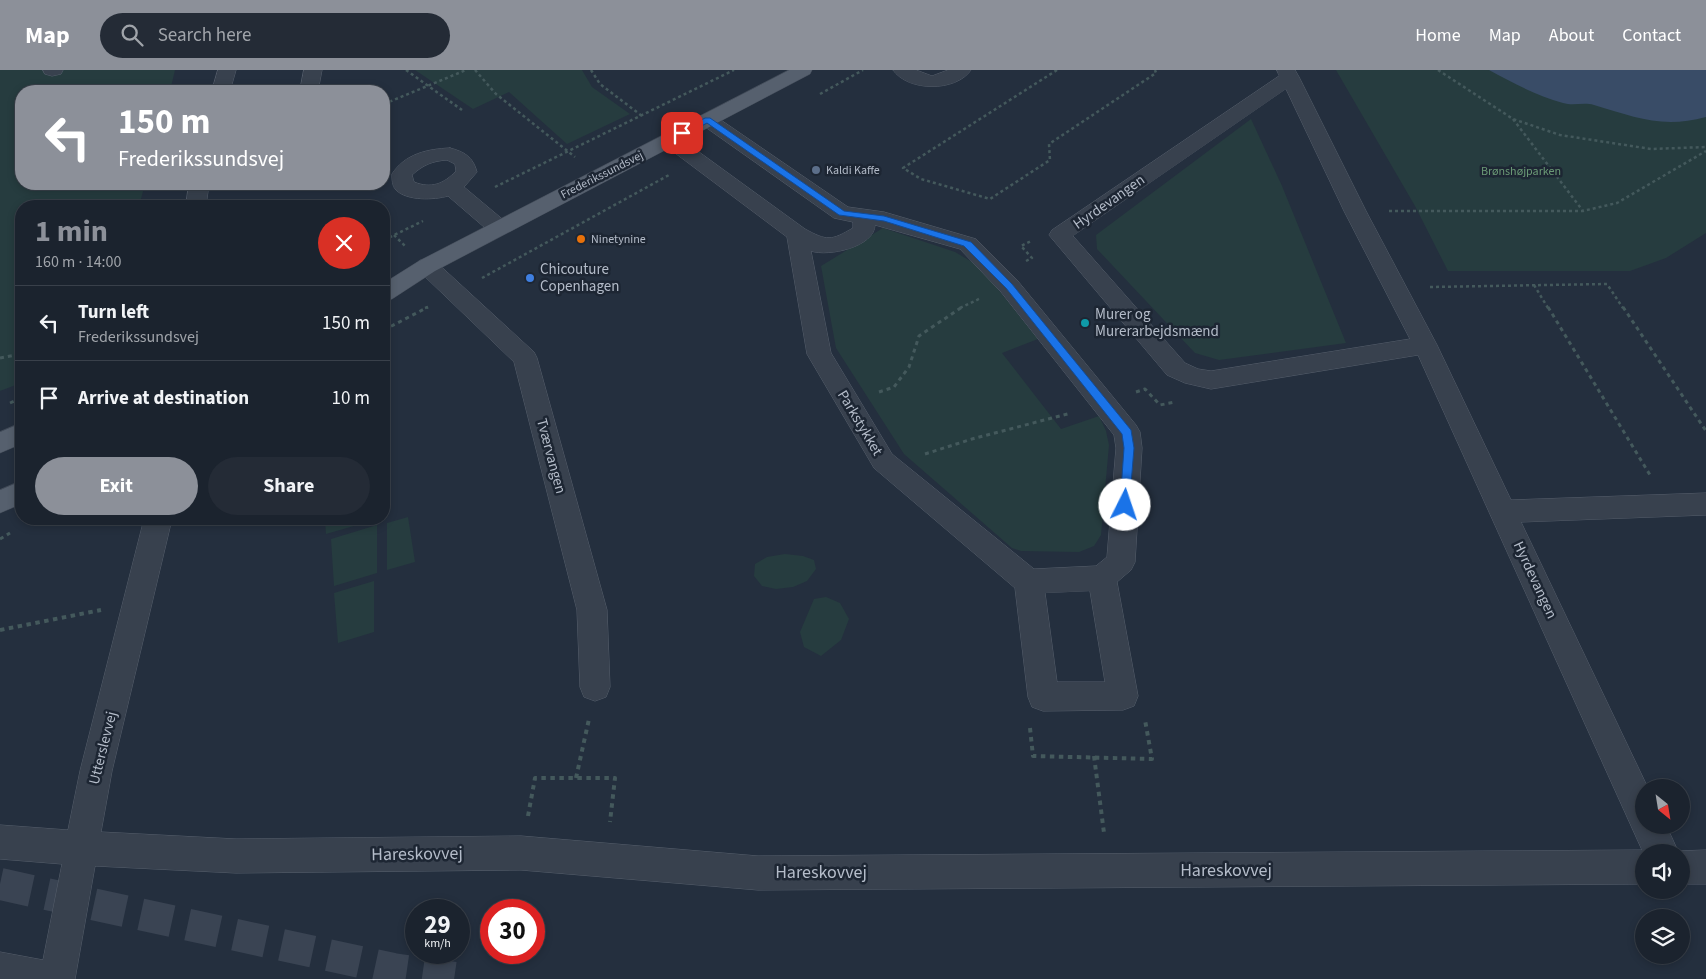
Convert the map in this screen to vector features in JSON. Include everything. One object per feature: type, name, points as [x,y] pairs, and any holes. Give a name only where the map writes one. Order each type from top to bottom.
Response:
[{"type":"main road","name":"Frederikssundsvej","points":[[390,289],[427,266],[803,70]]},
{"type":"main road","name":"Frederikssundsvej","points":[[390,280],[427,266]]},
{"type":"main road","points":[[0,443],[15,436]]},
{"type":"main road","points":[[0,502],[15,495]]},
{"type":"street","points":[[223,85],[227,70]]},
{"type":"street","points":[[311,85],[313,70]]},
{"type":"street","points":[[902,70],[921,81],[939,82],[962,70]]},
{"type":"street","name":"Hyrdevangen","points":[[1425,345],[1212,380],[1194,377],[1176,369],[1060,235],[1288,74],[1355,211],[1425,345],[1635,796]]},
{"type":"street","points":[[708,120],[842,213],[884,218],[968,244],[1009,286],[1127,432],[1129,448],[1121,562],[1102,578],[1028,582],[1043,697],[1122,696],[1102,578]]},
{"type":"street","points":[[670,140],[797,234],[820,246],[844,243],[864,231],[864,216]]},
{"type":"street","points":[[459,194],[499,228]]},
{"type":"street","name":"Parkstykket","points":[[797,234],[819,354],[883,461],[1028,582]]},
{"type":"street","name":"Tværvangen","points":[[427,266],[525,358],[592,610],[595,687]]},
{"type":"street","points":[[1503,511],[1706,504]]},
{"type":"street","name":"Utterslevvej","points":[[56,979],[96,771],[157,525]]},
{"type":"street","name":"Hareskovvej","points":[[0,842],[236,856],[522,853],[758,873],[1635,867]]},
{"type":"street","points":[[1690,867],[1706,867]]},
{"type":"street","points":[[0,970],[48,979]]},
{"type":"path","points":[[406,70],[462,110]]},
{"type":"path","points":[[390,102],[466,70]]},
{"type":"path","points":[[475,70],[496,94],[598,177]]},
{"type":"path","points":[[591,70],[600,84],[642,116]]},
{"type":"path","points":[[390,236],[459,194],[569,152],[734,70]]},
{"type":"path","points":[[812,98],[863,70]]},
{"type":"path","points":[[1057,70],[903,168],[921,179],[990,199],[1050,160],[1049,144],[1156,73],[1155,70]]},
{"type":"path","points":[[1438,70],[1513,119],[1560,135],[1651,149],[1706,146]]},
{"type":"path","points":[[1513,119],[1583,211]]},
{"type":"path","points":[[1355,211],[1583,211],[1616,203],[1706,151]]},
{"type":"path","points":[[390,327],[698,160]]},
{"type":"path","points":[[1032,258],[1021,246],[1039,237]]},
{"type":"path","points":[[1424,287],[1607,284],[1706,431]]},
{"type":"path","points":[[1534,285],[1668,505]]},
{"type":"path","points":[[848,404],[894,386],[910,367],[919,336],[962,307],[1009,286]]},
{"type":"path","points":[[0,358],[15,355]]},
{"type":"path","points":[[1145,389],[1160,405],[1176,402]]},
{"type":"path","points":[[889,466],[972,439],[1043,422],[1104,403]]},
{"type":"path","points":[[0,630],[138,603]]},
{"type":"path","points":[[576,778],[595,687]]},
{"type":"path","points":[[1047,757],[1094,756],[1152,759],[1147,722],[1122,696]]},
{"type":"path","points":[[1094,756],[1109,871]]},
{"type":"path","points":[[522,853],[535,778],[615,778],[605,861]]},
{"type":"green space","points":[[0,70],[175,70],[171,85],[15,85],[15,190],[143,190],[141,200],[15,200],[15,385],[0,391]]},
{"type":"green space","points":[[415,70],[582,70],[592,87],[630,114],[567,144],[509,92],[473,109]]},
{"type":"green space","name":"Brønshøjparken","points":[[1336,70],[1706,70],[1706,233],[1666,258],[1630,271],[1448,271],[1415,206]]},
{"type":"green space","points":[[1251,119],[1282,186],[1346,343],[1219,360],[1195,353],[1097,249],[1096,235]]},
{"type":"green space","points":[[883,228],[955,252],[972,262],[985,273],[1038,339],[1002,353],[1061,429],[1099,416],[1106,431],[1109,445],[1101,535],[1094,546],[1079,552],[1021,551],[1012,548],[904,454],[836,348],[821,266]]},
{"type":"green space","points":[[408,517],[415,562],[387,570],[387,525],[390,525],[390,522]]},
{"type":"green space","points":[[325,525],[357,525],[326,534]]},
{"type":"green space","points":[[377,525],[377,573],[334,586],[331,539]]},
{"type":"green space","points":[[785,554],[803,556],[814,560],[816,569],[807,581],[793,587],[776,589],[762,586],[754,576],[755,564],[767,557]]},
{"type":"green space","points":[[374,581],[374,632],[338,643],[334,593]]},
{"type":"green space","points":[[826,597],[840,603],[849,619],[841,640],[821,656],[804,647],[800,632],[814,599]]},
{"type":"water","points":[[1489,70],[1706,70],[1706,117],[1676,122],[1662,122],[1590,104],[1567,104],[1534,93]]},
{"type":"tunnel","points":[[0,884],[393,969],[462,979]]},
{"type":"place","name":"Kaldi Kaffe","points":[[816,170]]},
{"type":"place","name":"Ninetynine","points":[[581,239]]},
{"type":"place","name":"Chicouture Copenhagen","points":[[530,278]]},
{"type":"place","name":"Murer og Murerarbejdsmænd","points":[[1085,323]]},
{"type":"route","points":[[682,133],[708,120],[842,213],[884,218],[968,244],[1009,286],[1127,432],[1129,448],[1125,505]]}]
